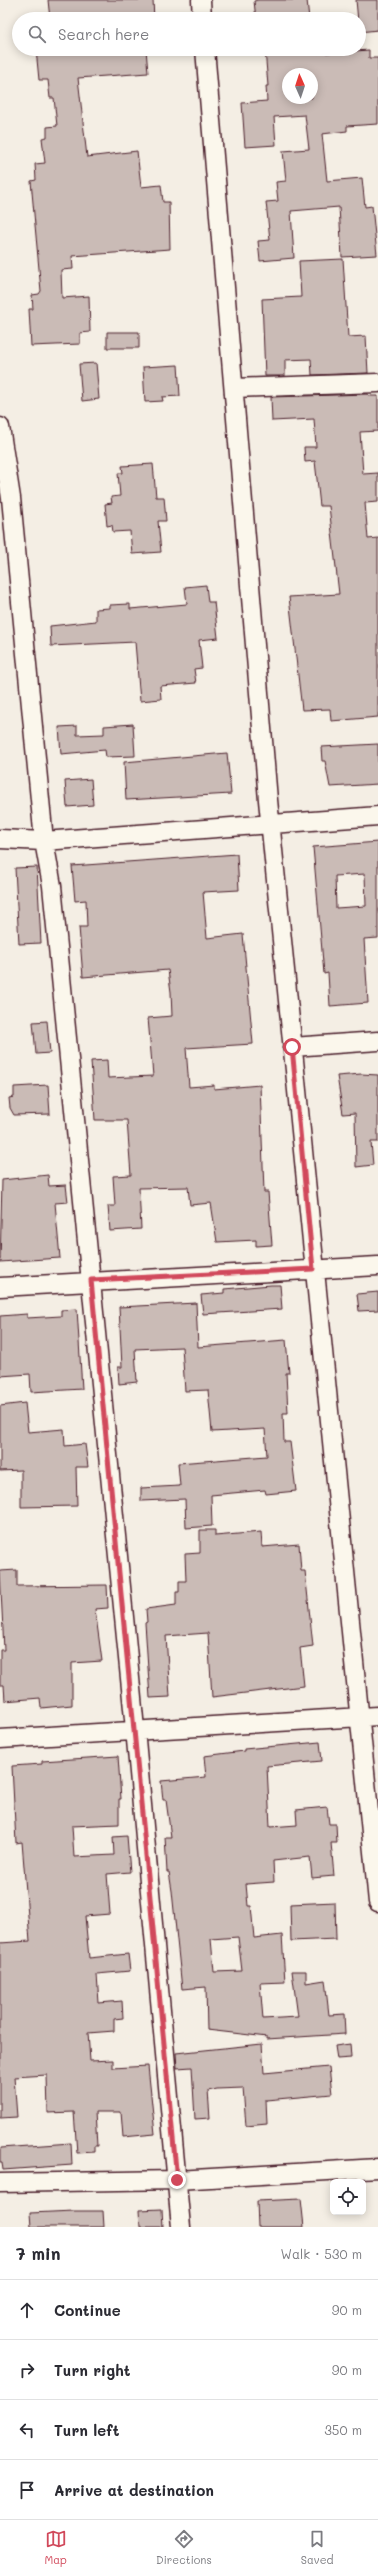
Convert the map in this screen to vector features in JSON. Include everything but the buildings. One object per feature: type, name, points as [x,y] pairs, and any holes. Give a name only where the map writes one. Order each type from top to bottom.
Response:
[{"type":"street","points":[[200,0],[201,12]]},
{"type":"street","points":[[206,56],[270,824],[313,1269],[369,1716],[378,1902]]},
{"type":"street","points":[[234,388],[378,383]]},
{"type":"street","points":[[0,427],[11,498],[44,841],[52,886],[135,1729],[181,2227]]},
{"type":"street","points":[[0,839],[44,841],[378,816]]},
{"type":"street","points":[[292,1047],[378,1041]]},
{"type":"street","points":[[0,1287],[91,1280],[378,1266]]},
{"type":"street","points":[[0,1739],[135,1729],[369,1716]]},
{"type":"street","points":[[0,2183],[177,2180],[378,2168]]},
{"type":"route","points":[[177,2180],[91,1280],[313,1269],[292,1047]]}]
